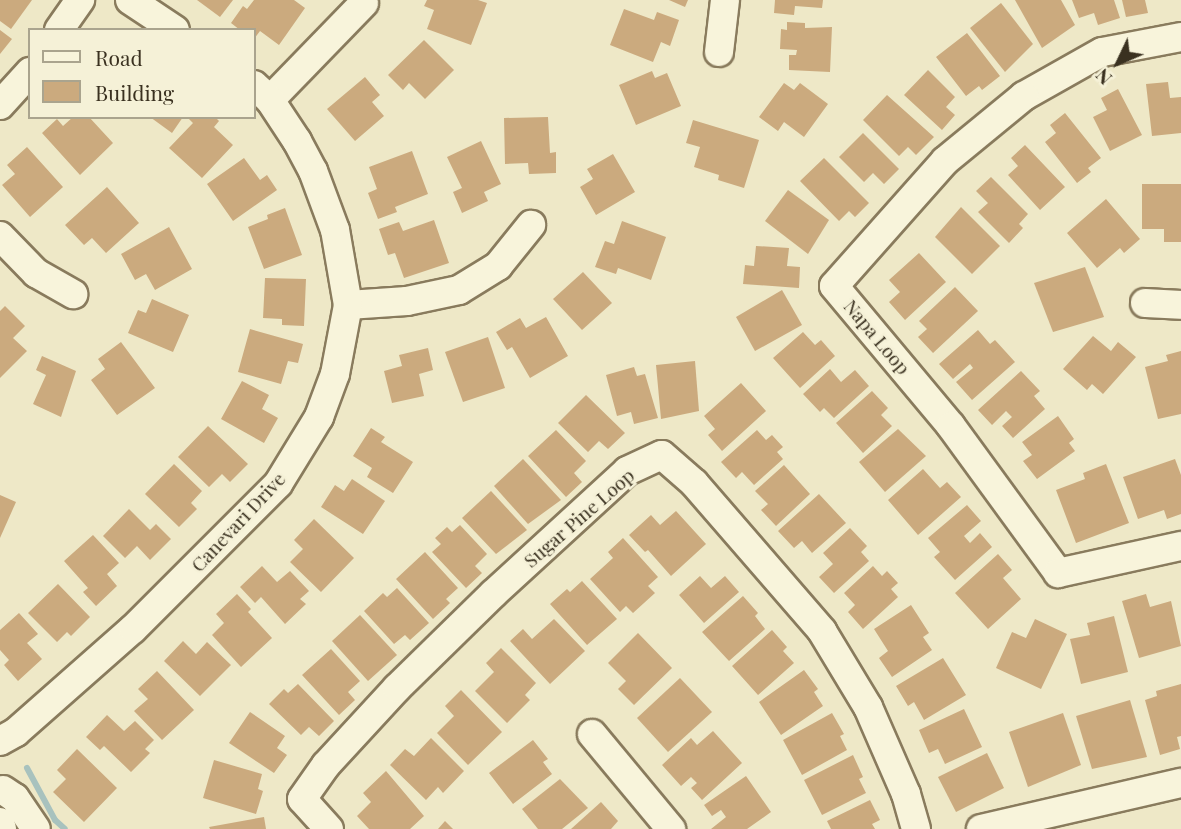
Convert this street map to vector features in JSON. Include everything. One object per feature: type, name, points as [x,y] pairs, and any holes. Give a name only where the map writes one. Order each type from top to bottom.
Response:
[{"type":"street","points":[[60,28],[80,0]]},
{"type":"street","points":[[130,0],[171,28]]},
{"type":"street","points":[[719,52],[724,0]]},
{"type":"street","points":[[262,93],[363,2]]},
{"type":"street","name":"Napa Loop","points":[[1181,37],[1102,52],[1024,96],[945,161],[834,286],[951,426],[1058,573],[1181,546]]},
{"type":"street","points":[[0,105],[28,74]]},
{"type":"street","name":"Canevari Drive","points":[[0,741],[16,732],[133,629],[278,484],[300,452],[327,395],[335,374],[348,305],[335,230],[297,141],[262,93]]},
{"type":"street","points":[[348,305],[407,301],[459,290],[498,266],[531,225]]},
{"type":"street","points":[[0,236],[36,273],[74,294]]},
{"type":"street","points":[[1145,303],[1181,305]]},
{"type":"street","name":"Sugar Pine Loop","points":[[329,829],[302,799],[326,765],[397,688],[493,594],[627,471],[662,455],[694,483],[822,631],[869,707],[906,794],[916,829]]},
{"type":"street","points":[[593,734],[671,829]]},
{"type":"street","points":[[981,829],[1181,783]]},
{"type":"street","points":[[1,790],[15,798],[36,829]]},
{"type":"street","points":[[0,822],[2,829]]},
{"type":"building","points":[[0,0],[32,0],[11,29],[0,21]]},
{"type":"building","points":[[197,0],[233,0],[220,17]]},
{"type":"building","points":[[254,0],[294,0],[305,8],[279,45],[260,31],[256,36],[256,28],[237,28],[231,23],[243,6],[247,9]]},
{"type":"building","points":[[427,0],[478,0],[487,3],[471,45],[427,29],[434,10],[424,6]]},
{"type":"building","points":[[669,0],[688,0],[685,7]]},
{"type":"building","points":[[775,0],[823,0],[822,8],[795,6],[794,15],[774,13]]},
{"type":"building","points":[[1015,0],[1061,0],[1075,25],[1042,48]]},
{"type":"building","points":[[1072,0],[1114,0],[1120,18],[1098,25],[1094,13],[1079,18]]},
{"type":"building","points":[[1122,0],[1145,0],[1148,13],[1126,17]]},
{"type":"building","points":[[1001,3],[1033,44],[1005,72],[970,28]]},
{"type":"building","points":[[624,9],[654,20],[657,12],[679,20],[670,46],[661,42],[653,62],[610,45]]},
{"type":"building","points":[[787,22],[805,23],[805,28],[832,27],[830,72],[789,70],[789,55],[796,55],[797,50],[780,49],[781,29],[787,30]]},
{"type":"building","points":[[0,30],[12,39],[0,54]]},
{"type":"building","points":[[967,33],[1000,76],[982,90],[979,86],[966,96],[936,57]]},
{"type":"building","points":[[424,40],[454,70],[425,99],[409,83],[403,90],[388,75]]},
{"type":"building","points":[[928,70],[955,97],[946,107],[955,115],[942,130],[904,95]]},
{"type":"building","points":[[652,71],[655,78],[667,73],[681,106],[636,125],[619,85]]},
{"type":"building","points":[[365,77],[380,95],[372,102],[384,116],[355,141],[327,109]]},
{"type":"building","points":[[1168,82],[1170,98],[1181,97],[1181,133],[1152,136],[1146,84]]},
{"type":"building","points":[[784,83],[794,90],[800,83],[828,104],[804,137],[784,122],[778,131],[759,117]]},
{"type":"building","points":[[1118,89],[1142,135],[1110,151],[1093,117],[1107,110],[1101,98]]},
{"type":"building","points":[[887,95],[934,137],[916,155],[908,147],[899,156],[863,120]]},
{"type":"building","points":[[1065,113],[1101,158],[1088,168],[1091,172],[1077,183],[1045,142],[1056,133],[1050,125]]},
{"type":"building","points":[[548,117],[550,153],[556,152],[556,173],[529,174],[528,163],[505,164],[504,118]]},
{"type":"building","points":[[57,119],[63,126],[71,119],[91,119],[113,143],[80,175],[42,133]]},
{"type":"building","points":[[153,119],[182,119],[172,133]]},
{"type":"building","points":[[189,119],[217,119],[219,121],[214,127],[233,145],[202,178],[169,148],[193,123]]},
{"type":"building","points":[[693,120],[759,140],[744,188],[718,180],[719,175],[694,167],[700,147],[686,143]]},
{"type":"building","points":[[863,133],[899,169],[884,184],[873,173],[864,182],[839,157]]},
{"type":"building","points":[[481,141],[501,184],[484,192],[488,201],[462,213],[453,192],[462,188],[447,157]]},
{"type":"building","points":[[1025,145],[1065,187],[1040,210],[1008,175],[1018,166],[1011,158]]},
{"type":"building","points":[[27,147],[63,187],[30,217],[2,185],[15,174],[7,165]]},
{"type":"building","points":[[412,151],[428,194],[395,207],[397,212],[378,219],[368,193],[377,189],[369,167]]},
{"type":"building","points":[[613,154],[635,192],[596,215],[580,187],[593,179],[587,169]]},
{"type":"building","points":[[244,158],[260,180],[267,175],[277,190],[233,221],[207,184]]},
{"type":"building","points":[[824,158],[869,203],[855,217],[849,211],[839,221],[800,181]]},
{"type":"building","points":[[991,177],[1028,214],[1019,224],[1023,228],[1009,243],[978,212],[988,203],[976,191]]},
{"type":"building","points":[[1142,184],[1181,184],[1181,242],[1164,242],[1164,229],[1142,229]]},
{"type":"building","points":[[107,187],[139,223],[106,253],[92,238],[84,245],[65,225]]},
{"type":"building","points":[[788,190],[829,220],[808,254],[765,221]]},
{"type":"building","points":[[1106,199],[1140,239],[1124,253],[1120,248],[1097,268],[1067,233]]},
{"type":"building","points":[[961,207],[1000,246],[972,274],[935,237]]},
{"type":"building","points":[[285,208],[302,255],[264,269],[248,227]]},
{"type":"building","points":[[434,220],[449,263],[404,278],[395,253],[388,255],[379,229],[399,222],[403,231]]},
{"type":"building","points":[[622,221],[666,237],[651,280],[618,268],[616,274],[595,267],[605,241],[614,244]]},
{"type":"building","points":[[169,227],[192,269],[155,290],[146,274],[135,280],[121,254]]},
{"type":"building","points":[[756,246],[789,248],[787,266],[800,267],[799,288],[743,284],[745,265],[754,266]]},
{"type":"building","points":[[919,253],[946,282],[905,320],[889,302],[900,292],[889,280]]},
{"type":"building","points":[[1085,267],[1104,317],[1053,332],[1034,283]]},
{"type":"building","points":[[583,272],[612,303],[582,330],[553,299]]},
{"type":"building","points":[[265,278],[306,279],[304,326],[282,325],[282,319],[263,318]]},
{"type":"building","points":[[955,287],[978,311],[933,353],[918,337],[927,329],[919,321]]},
{"type":"building","points":[[782,290],[802,325],[755,351],[736,317]]},
{"type":"building","points":[[152,299],[189,315],[173,352],[128,333],[138,310],[146,313]]},
{"type":"building","points":[[5,306],[25,326],[13,338],[27,351],[0,378],[0,311]]},
{"type":"building","points":[[546,317],[568,356],[530,378],[512,347],[507,350],[496,332],[520,318],[526,328]]},
{"type":"building","points":[[250,329],[303,344],[298,363],[288,361],[281,384],[238,372]]},
{"type":"building","points":[[978,330],[990,344],[995,340],[1015,362],[972,400],[956,382],[973,368],[970,364],[953,379],[939,364]]},
{"type":"building","points":[[803,332],[815,345],[821,340],[835,356],[800,388],[773,358]]},
{"type":"building","points":[[1093,336],[1111,351],[1118,342],[1136,357],[1103,394],[1092,384],[1087,390],[1063,369]]},
{"type":"building","points":[[488,337],[505,388],[463,402],[445,352]]},
{"type":"building","points":[[121,342],[155,388],[117,415],[91,380],[105,369],[98,359]]},
{"type":"building","points":[[428,348],[433,370],[419,374],[424,396],[392,403],[384,371],[402,366],[399,355]]},
{"type":"building","points":[[1181,351],[1181,414],[1158,419],[1145,367],[1168,361],[1166,355]]},
{"type":"building","points":[[42,356],[76,371],[61,417],[33,404],[46,375],[36,370]]},
{"type":"building","points":[[695,361],[699,411],[661,419],[656,365]]},
{"type":"building","points":[[634,367],[637,376],[645,374],[658,418],[634,424],[631,412],[617,416],[606,375]]},
{"type":"building","points":[[830,369],[841,382],[855,370],[869,386],[834,418],[824,408],[820,412],[803,394]]},
{"type":"building","points":[[1021,371],[1040,391],[1034,396],[1045,409],[1013,438],[1002,426],[1012,417],[1006,411],[992,425],[978,410]]},
{"type":"building","points":[[242,381],[269,395],[262,409],[278,418],[264,443],[221,419]]},
{"type":"building","points":[[741,383],[766,411],[722,451],[708,435],[715,429],[704,416]]},
{"type":"building","points":[[872,391],[888,408],[881,415],[892,426],[863,453],[836,423]]},
{"type":"building","points":[[586,395],[625,433],[608,449],[599,441],[588,452],[558,423]]},
{"type":"building","points":[[1058,416],[1074,439],[1069,443],[1075,451],[1037,479],[1023,461],[1032,455],[1022,442]]},
{"type":"building","points":[[208,426],[248,464],[230,482],[222,474],[209,487],[178,457]]},
{"type":"building","points":[[371,428],[385,437],[381,442],[413,462],[393,493],[367,477],[372,468],[353,456]]},
{"type":"building","points":[[898,429],[926,456],[885,492],[859,462]]},
{"type":"building","points":[[556,430],[586,461],[574,473],[582,482],[566,497],[528,456]]},
{"type":"building","points":[[757,430],[766,440],[772,435],[783,447],[777,452],[783,459],[754,485],[742,472],[736,478],[721,462]]},
{"type":"building","points":[[523,459],[561,500],[528,524],[494,486]]},
{"type":"building","points":[[1175,459],[1181,475],[1181,514],[1167,519],[1164,510],[1138,519],[1123,477]]},
{"type":"building","points":[[174,464],[202,491],[191,503],[197,509],[179,527],[145,494]]},
{"type":"building","points":[[1106,464],[1129,523],[1076,543],[1056,490],[1085,479],[1083,473]]},
{"type":"building","points":[[784,465],[810,494],[776,526],[761,510],[768,504],[755,491]]},
{"type":"building","points":[[923,469],[940,488],[947,482],[961,497],[918,535],[888,500]]},
{"type":"building","points":[[352,479],[385,501],[363,534],[321,507],[335,485],[344,491]]},
{"type":"building","points":[[491,491],[527,530],[496,554],[462,518]]},
{"type":"building","points":[[819,494],[846,523],[812,553],[802,541],[794,548],[778,531]]},
{"type":"building","points":[[0,495],[16,502],[0,538]]},
{"type":"building","points":[[967,505],[981,521],[964,536],[970,543],[980,533],[992,547],[955,580],[934,557],[940,552],[928,538]]},
{"type":"building","points":[[129,509],[150,530],[156,524],[171,539],[150,560],[137,546],[125,558],[103,536]]},
{"type":"building","points":[[676,511],[706,544],[671,576],[648,550],[645,552],[629,535],[651,515],[660,525]]},
{"type":"building","points":[[314,519],[354,558],[321,592],[290,562],[303,549],[294,540]]},
{"type":"building","points":[[460,525],[487,554],[475,566],[482,573],[466,588],[432,552],[441,544],[435,538],[447,527],[452,532]]},
{"type":"building","points":[[850,528],[867,546],[861,552],[869,561],[834,593],[819,577],[833,564],[823,553]]},
{"type":"building","points":[[93,535],[119,563],[107,574],[117,586],[96,606],[83,592],[88,588],[64,561]]},
{"type":"building","points":[[623,538],[658,577],[648,586],[655,593],[633,613],[626,606],[620,612],[590,579],[613,558],[608,552]]},
{"type":"building","points":[[425,552],[458,588],[446,599],[450,603],[433,619],[396,579]]},
{"type":"building","points":[[998,554],[1012,570],[1003,578],[1021,599],[988,629],[955,593]]},
{"type":"building","points":[[262,566],[277,582],[290,571],[309,591],[300,599],[306,604],[285,624],[261,597],[255,603],[240,587]]},
{"type":"building","points":[[873,566],[882,576],[887,571],[898,583],[891,589],[898,597],[863,629],[848,612],[855,605],[844,593]]},
{"type":"building","points":[[700,576],[711,588],[725,576],[739,592],[704,623],[679,595]]},
{"type":"building","points":[[582,581],[617,619],[587,645],[550,604],[567,589],[570,592]]},
{"type":"building","points":[[58,584],[90,617],[71,636],[67,632],[57,642],[28,613]]},
{"type":"building","points":[[397,588],[429,623],[410,640],[405,635],[394,644],[364,611],[383,593],[387,597]]},
{"type":"building","points":[[237,594],[251,609],[248,612],[272,638],[241,667],[212,635],[224,623],[216,614]]},
{"type":"building","points":[[1146,594],[1150,607],[1171,601],[1181,646],[1139,658],[1122,601]]},
{"type":"building","points":[[743,596],[758,613],[755,616],[765,629],[729,661],[702,632]]},
{"type":"building","points":[[911,605],[929,633],[923,637],[932,650],[892,677],[879,658],[888,651],[874,629]]},
{"type":"building","points":[[19,613],[38,634],[27,643],[42,659],[18,681],[4,665],[9,660],[0,650],[0,630]]},
{"type":"building","points":[[360,615],[397,655],[368,681],[332,641]]},
{"type":"building","points":[[1114,616],[1128,672],[1081,684],[1070,639],[1090,635],[1087,623]]},
{"type":"building","points":[[554,619],[585,651],[550,684],[510,641],[523,629],[532,639]]},
{"type":"building","points":[[1035,619],[1067,634],[1041,689],[996,668],[1012,632],[1026,638]]},
{"type":"building","points":[[772,630],[787,647],[783,651],[794,663],[758,695],[732,666]]},
{"type":"building","points":[[638,633],[672,668],[634,705],[618,689],[626,681],[608,663]]},
{"type":"building","points":[[183,641],[196,654],[207,642],[231,665],[200,696],[164,661]]},
{"type":"building","points":[[501,648],[536,683],[525,695],[530,700],[507,723],[475,691],[494,672],[486,663]]},
{"type":"building","points":[[331,649],[360,681],[348,692],[355,700],[339,715],[302,675]]},
{"type":"building","points":[[943,658],[966,695],[924,720],[914,702],[908,706],[896,686]]},
{"type":"building","points":[[804,670],[818,689],[814,692],[823,706],[781,735],[759,702]]},
{"type":"building","points":[[157,671],[194,710],[162,740],[134,711],[148,699],[138,689]]},
{"type":"building","points":[[680,678],[712,712],[668,752],[637,718]]},
{"type":"building","points":[[298,684],[334,721],[319,736],[309,727],[301,735],[269,704],[284,689],[288,693]]},
{"type":"building","points":[[1181,684],[1181,736],[1177,737],[1180,749],[1160,755],[1145,700],[1157,696],[1156,691]]},
{"type":"building","points":[[461,690],[502,732],[468,765],[437,733],[454,716],[445,706]]},
{"type":"building","points":[[1130,700],[1147,757],[1092,769],[1076,716]]},
{"type":"building","points":[[964,709],[982,747],[945,764],[938,749],[929,753],[919,730]]},
{"type":"building","points":[[250,712],[285,736],[277,748],[287,755],[274,773],[229,743]]},
{"type":"building","points":[[832,713],[844,734],[840,736],[847,750],[802,775],[783,740]]},
{"type":"building","points":[[1063,713],[1081,765],[1028,787],[1009,732]]},
{"type":"building","points":[[107,715],[124,731],[135,721],[154,740],[145,749],[150,753],[131,772],[104,746],[100,750],[86,737]]},
{"type":"building","points":[[713,731],[742,763],[702,800],[691,788],[697,783],[691,777],[681,786],[662,765],[691,738],[697,745]]},
{"type":"building","points":[[431,738],[464,771],[443,793],[438,787],[426,800],[390,765],[405,749],[414,756]]},
{"type":"building","points":[[533,740],[548,759],[543,762],[552,774],[513,804],[489,773]]},
{"type":"building","points":[[77,749],[117,788],[84,822],[53,792],[66,779],[57,770]]},
{"type":"building","points":[[987,753],[1004,788],[956,812],[938,777]]},
{"type":"building","points":[[853,755],[863,777],[859,779],[866,793],[822,815],[804,780]]},
{"type":"building","points":[[214,760],[262,774],[258,789],[263,791],[256,814],[203,798]]},
{"type":"building","points":[[386,771],[424,816],[410,829],[369,829],[357,816],[371,802],[363,793]]},
{"type":"building","points":[[746,776],[771,812],[747,829],[711,829],[726,817],[721,810],[712,816],[704,805]]},
{"type":"building","points":[[560,779],[588,808],[562,829],[538,829],[522,809]]},
{"type":"building","points":[[870,800],[880,820],[872,824],[875,829],[831,829],[827,821]]},
{"type":"building","points":[[601,802],[618,821],[611,829],[571,829]]},
{"type":"building","points":[[264,817],[266,829],[209,827]]},
{"type":"building","points":[[445,821],[453,829],[438,829]]},
{"type":"waterway","points":[[27,768],[55,820],[65,829]]}]
